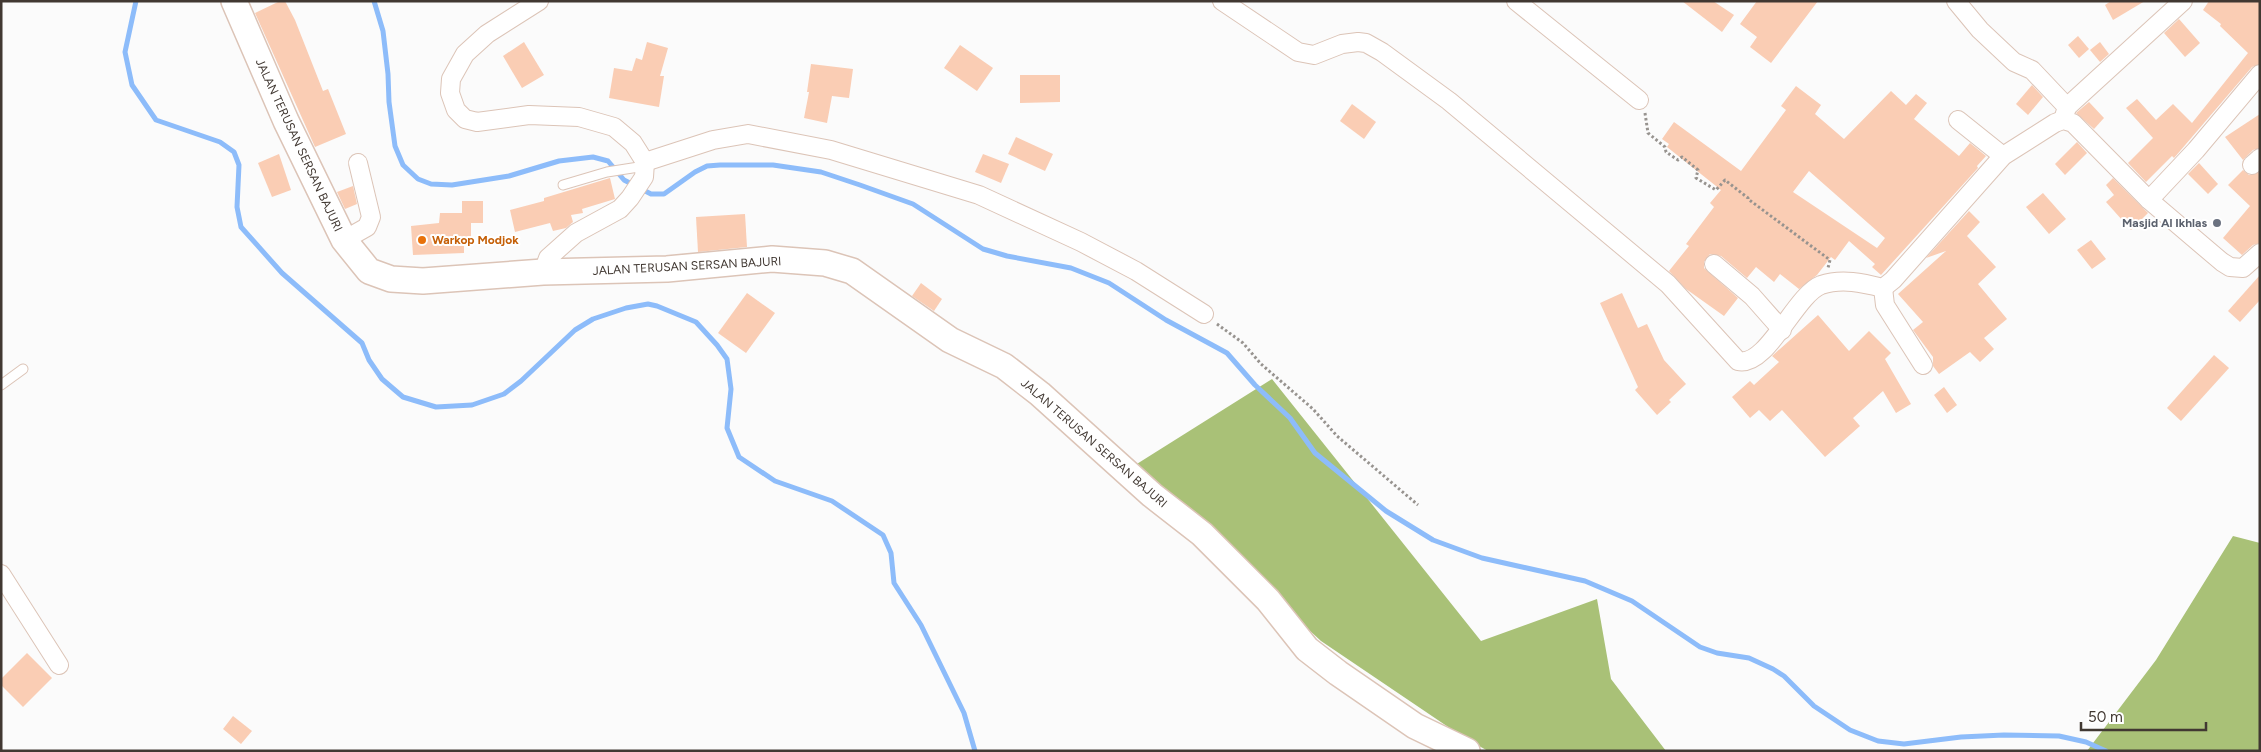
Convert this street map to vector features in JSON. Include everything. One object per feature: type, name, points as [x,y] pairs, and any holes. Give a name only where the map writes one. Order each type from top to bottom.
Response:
[{"type":"main road","name":"JALAN TERUSAN SERSAN BAJURI","points":[[234,1],[286,121],[344,240],[369,271],[391,279],[423,281],[544,272],[667,269],[772,259],[825,263],[852,271],[950,340],[1004,366],[1040,394],[1152,495],[1202,534],[1268,600],[1307,649],[1338,673],[1415,726],[1467,751]]},
{"type":"street","points":[[539,1],[487,34],[465,54],[451,78],[450,93],[456,110],[465,119],[477,122],[529,115],[579,117],[614,126],[633,143],[645,164],[644,177],[630,198],[606,217],[576,232],[548,258],[544,272]]},
{"type":"street","points":[[1222,1],[1298,52],[1314,55],[1342,44],[1358,42],[1366,43],[1382,52],[1449,101],[1668,284],[1738,361],[1754,357],[1782,330],[1800,301],[1810,291],[1820,286],[1842,282],[1883,288],[1893,280],[2003,156],[2055,123],[2183,1]]},
{"type":"street","points":[[1516,1],[1639,100]]},
{"type":"street","points":[[1956,1],[1980,30],[2014,62],[2032,70],[2073,123],[2149,200],[2212,256],[2230,267],[2243,268],[2260,253]]},
{"type":"street","points":[[2149,200],[2196,150],[2260,74]]},
{"type":"street","points":[[1958,120],[2003,156]]},
{"type":"street","points":[[645,164],[713,140],[748,134],[831,150],[979,195],[1128,267],[1204,314]]},
{"type":"street","points":[[344,240],[367,227],[372,216],[358,163]]},
{"type":"street","points":[[1714,264],[1752,296],[1782,330]]},
{"type":"street","points":[[1883,288],[1885,305],[1923,365]]},
{"type":"street","points":[[1,574],[59,664]]},
{"type":"lane","points":[[563,185],[607,172],[645,164]]},
{"type":"lane","points":[[1,385],[23,369]]},
{"type":"path","points":[[1639,100],[1645,113],[1648,133],[1665,146],[1666,152],[1678,160],[1682,157],[1698,170],[1696,178],[1716,190],[1726,180],[1830,260],[1828,269],[1842,282]]},
{"type":"path","points":[[1204,314],[1243,342],[1262,364],[1313,409],[1336,436],[1418,506]]},
{"type":"green space","points":[[1272,379],[1481,641],[1597,599],[1611,679],[1666,751],[1488,751],[1463,737],[1321,641],[1132,467]]},
{"type":"green space","points":[[2233,536],[2260,543],[2260,751],[2087,751],[2156,660]]},
{"type":"building","points":[[280,1],[285,1],[295,20],[323,91],[328,89],[346,134],[315,147],[255,13]]},
{"type":"building","points":[[1682,1],[1713,1],[1734,15],[1722,32]]},
{"type":"building","points":[[1757,1],[1818,1],[1771,63],[1750,47],[1757,37],[1740,24]]},
{"type":"building","points":[[2111,1],[2145,1],[2113,20],[2105,5]]},
{"type":"building","points":[[2209,1],[2260,1],[2260,64],[2252,67],[2174,158],[2172,156],[2146,182],[2128,163],[2153,138],[2126,108],[2137,99],[2156,120],[2173,104],[2192,123],[2248,53],[2220,26],[2221,24],[2203,10]]},
{"type":"building","points":[[2179,19],[2200,43],[2185,57],[2164,33]]},
{"type":"building","points":[[2078,36],[2089,49],[2079,58],[2068,45]]},
{"type":"building","points":[[524,42],[544,75],[522,88],[503,56]]},
{"type":"building","points":[[647,42],[668,48],[660,76],[664,76],[659,107],[609,98],[614,68],[632,71],[636,58],[642,60]]},
{"type":"building","points":[[2100,42],[2109,54],[2100,62],[2090,50]]},
{"type":"building","points":[[960,45],[993,68],[977,91],[944,68]]},
{"type":"building","points":[[811,64],[853,69],[849,98],[832,96],[827,123],[804,118],[809,92],[807,92]]},
{"type":"building","points":[[1020,75],[1060,75],[1060,102],[1020,103]]},
{"type":"building","points":[[2032,85],[2043,97],[2028,115],[2016,104]]},
{"type":"building","points":[[1796,86],[1821,105],[1815,114],[1844,139],[1891,91],[1906,105],[1916,94],[1927,103],[1914,119],[1959,156],[1970,143],[1986,156],[1977,166],[1978,168],[1881,275],[1872,267],[1875,264],[1849,241],[1835,260],[1831,257],[1817,275],[1799,289],[1780,274],[1774,282],[1756,267],[1747,278],[1721,256],[1710,254],[1704,262],[1704,268],[1738,298],[1724,316],[1686,289],[1669,271],[1689,246],[1686,244],[1714,207],[1710,203],[1721,190],[1667,147],[1669,144],[1662,139],[1674,122],[1741,171],[1786,110],[1781,106]],"holes":[[[1809,171],[1885,238],[1877,248],[1793,192]]]},
{"type":"building","points":[[2089,102],[2104,118],[2094,129],[2076,113]]},
{"type":"building","points":[[1352,104],[1376,122],[1364,139],[1340,121]]},
{"type":"building","points":[[2260,114],[2260,148],[2253,150],[2243,160],[2225,137]]},
{"type":"building","points":[[1016,137],[1053,154],[1045,171],[1008,154]]},
{"type":"building","points":[[2077,142],[2087,153],[2065,175],[2055,164]]},
{"type":"building","points":[[279,154],[291,190],[272,197],[258,163]]},
{"type":"building","points":[[983,154],[1009,164],[1001,183],[975,172]]},
{"type":"building","points":[[2199,163],[2218,184],[2208,194],[2188,174]]},
{"type":"building","points":[[2243,170],[2249,175],[2260,172],[2260,243],[2253,245],[2242,255],[2223,238],[2250,206],[2228,185]]},
{"type":"building","points":[[610,178],[615,199],[582,209],[583,213],[571,215],[573,222],[566,228],[553,231],[550,223],[515,232],[510,210],[544,201],[544,198]]},
{"type":"building","points":[[2113,178],[2148,213],[2131,230],[2106,202],[2114,195],[2106,185]]},
{"type":"building","points":[[353,186],[357,204],[345,209],[337,192]]},
{"type":"building","points":[[2043,193],[2066,219],[2049,234],[2026,207]]},
{"type":"building","points":[[462,201],[483,201],[483,223],[471,223],[471,239],[464,239],[464,253],[413,255],[411,226],[439,223],[440,213],[462,213]]},
{"type":"building","points":[[1969,211],[1980,222],[1967,236],[1996,267],[1978,284],[2007,319],[1984,338],[1994,349],[1980,362],[1970,352],[1939,374],[1933,366],[1933,357],[1913,330],[1923,322],[1898,294],[1946,251],[1926,258]]},
{"type":"building","points":[[745,214],[747,247],[698,252],[696,217]]},
{"type":"building","points":[[2091,240],[2106,259],[2092,269],[2077,250]]},
{"type":"building","points":[[2260,275],[2260,300],[2240,322],[2228,311]]},
{"type":"building","points":[[921,283],[942,299],[934,311],[912,296]]},
{"type":"building","points":[[747,293],[775,313],[746,353],[718,333]]},
{"type":"building","points":[[1622,293],[1638,328],[1647,324],[1664,360],[1686,384],[1657,415],[1635,390],[1638,387],[1600,303]]},
{"type":"building","points":[[1818,315],[1849,351],[1869,331],[1891,353],[1885,359],[1911,404],[1896,413],[1883,391],[1853,418],[1860,426],[1825,457],[1782,410],[1770,421],[1759,410],[1750,418],[1732,397],[1750,381],[1754,385],[1779,362],[1772,356]]},
{"type":"building","points":[[2214,355],[2229,368],[2181,421],[2167,408]]},
{"type":"building","points":[[1944,387],[1957,405],[1947,413],[1934,395]]},
{"type":"building","points":[[27,653],[52,678],[23,707],[1,685],[1,679]]},
{"type":"building","points":[[233,716],[252,731],[241,744],[223,729]]},
{"type":"waterway","points":[[136,1],[125,52],[132,85],[156,120],[220,142],[234,152],[239,165],[237,207],[241,227],[282,273],[362,343],[369,360],[382,379],[403,397],[436,407],[472,405],[504,394],[521,381],[575,330],[593,319],[626,308],[648,304],[696,322],[727,359],[731,389],[727,428],[739,457],[775,481],[832,501],[883,535],[891,553],[894,583],[921,625],[964,713],[975,751]]},
{"type":"waterway","points":[[374,1],[383,31],[395,146],[403,165],[418,179],[431,184],[452,185],[509,176],[559,161],[593,157],[608,161],[624,180],[651,194],[664,194],[695,172],[707,166],[720,165],[773,165],[821,172],[860,185],[913,204],[983,249],[1007,256],[1071,268],[1109,283],[1166,320],[1227,353],[1255,385],[1290,418],[1315,453],[1386,511],[1433,540],[1482,558],[1585,581],[1632,601],[1700,647],[1717,653],[1749,658],[1773,669],[1784,676],[1814,706],[1850,730],[1878,741],[1904,744],[1961,737],[2004,735],[2059,736],[2086,742],[2106,751]]},
{"type":"place","name":"Masjid Al Ikhlas","points":[[2217,223]]},
{"type":"place","name":"Warkop Modjok","points":[[422,240]]}]
